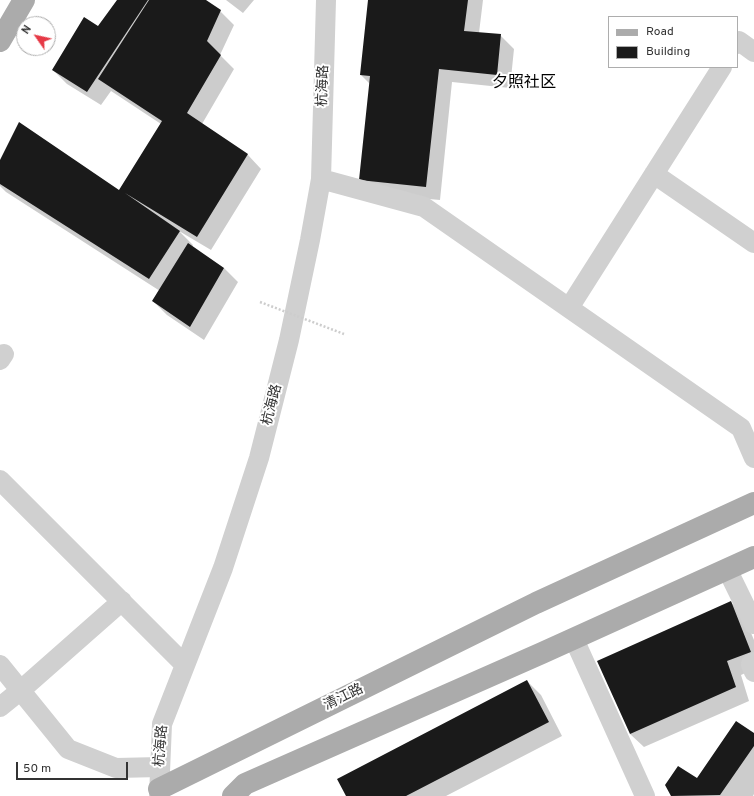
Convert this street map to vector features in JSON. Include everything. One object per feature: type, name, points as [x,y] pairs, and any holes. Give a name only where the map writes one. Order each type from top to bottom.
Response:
[{"type":"main road","points":[[0,41],[24,0]]},
{"type":"main road","name":"清江路","points":[[157,794],[536,603],[754,503]]},
{"type":"main road","points":[[233,796],[245,784],[574,639],[754,557]]},
{"type":"street","name":"杭海路","points":[[157,794],[162,724],[224,568],[259,458],[289,340],[321,179],[326,0]]},
{"type":"street","points":[[738,41],[754,52]]},
{"type":"street","points":[[569,308],[721,68]]},
{"type":"street","points":[[654,174],[754,243]]},
{"type":"street","points":[[321,179],[424,208],[741,428],[754,458]]},
{"type":"street","points":[[0,480],[186,665]]},
{"type":"street","points":[[727,569],[754,624]]},
{"type":"street","points":[[0,707],[122,601]]},
{"type":"street","points":[[574,639],[645,796]]},
{"type":"street","points":[[754,662],[750,664],[754,672]]},
{"type":"street","points":[[0,665],[68,749],[116,768],[160,767]]},
{"type":"path","points":[[260,302],[344,334]]},
{"type":"building","points":[[117,0],[148,0],[87,92],[52,70],[84,17],[98,26]]},
{"type":"building","points":[[149,0],[206,0],[221,10],[207,41],[221,55],[187,113],[248,154],[197,237],[125,193],[180,231],[149,279],[0,184],[0,160],[19,122],[119,190],[162,121],[98,79]]},
{"type":"building","points":[[368,0],[468,0],[464,31],[501,34],[497,75],[439,69],[426,187],[359,180],[370,76],[360,75]]},
{"type":"building","points":[[188,243],[224,268],[190,327],[152,301]]},
{"type":"building","points":[[731,601],[751,652],[727,661],[736,687],[630,734],[597,661]]},
{"type":"building","points":[[527,680],[549,722],[406,796],[346,796],[337,779]]},
{"type":"building","points":[[736,721],[754,733],[754,746],[720,795],[671,796],[665,785],[678,766],[697,778]]},
{"type":"district","name":"夕照社区","points":[[524,84]]}]
